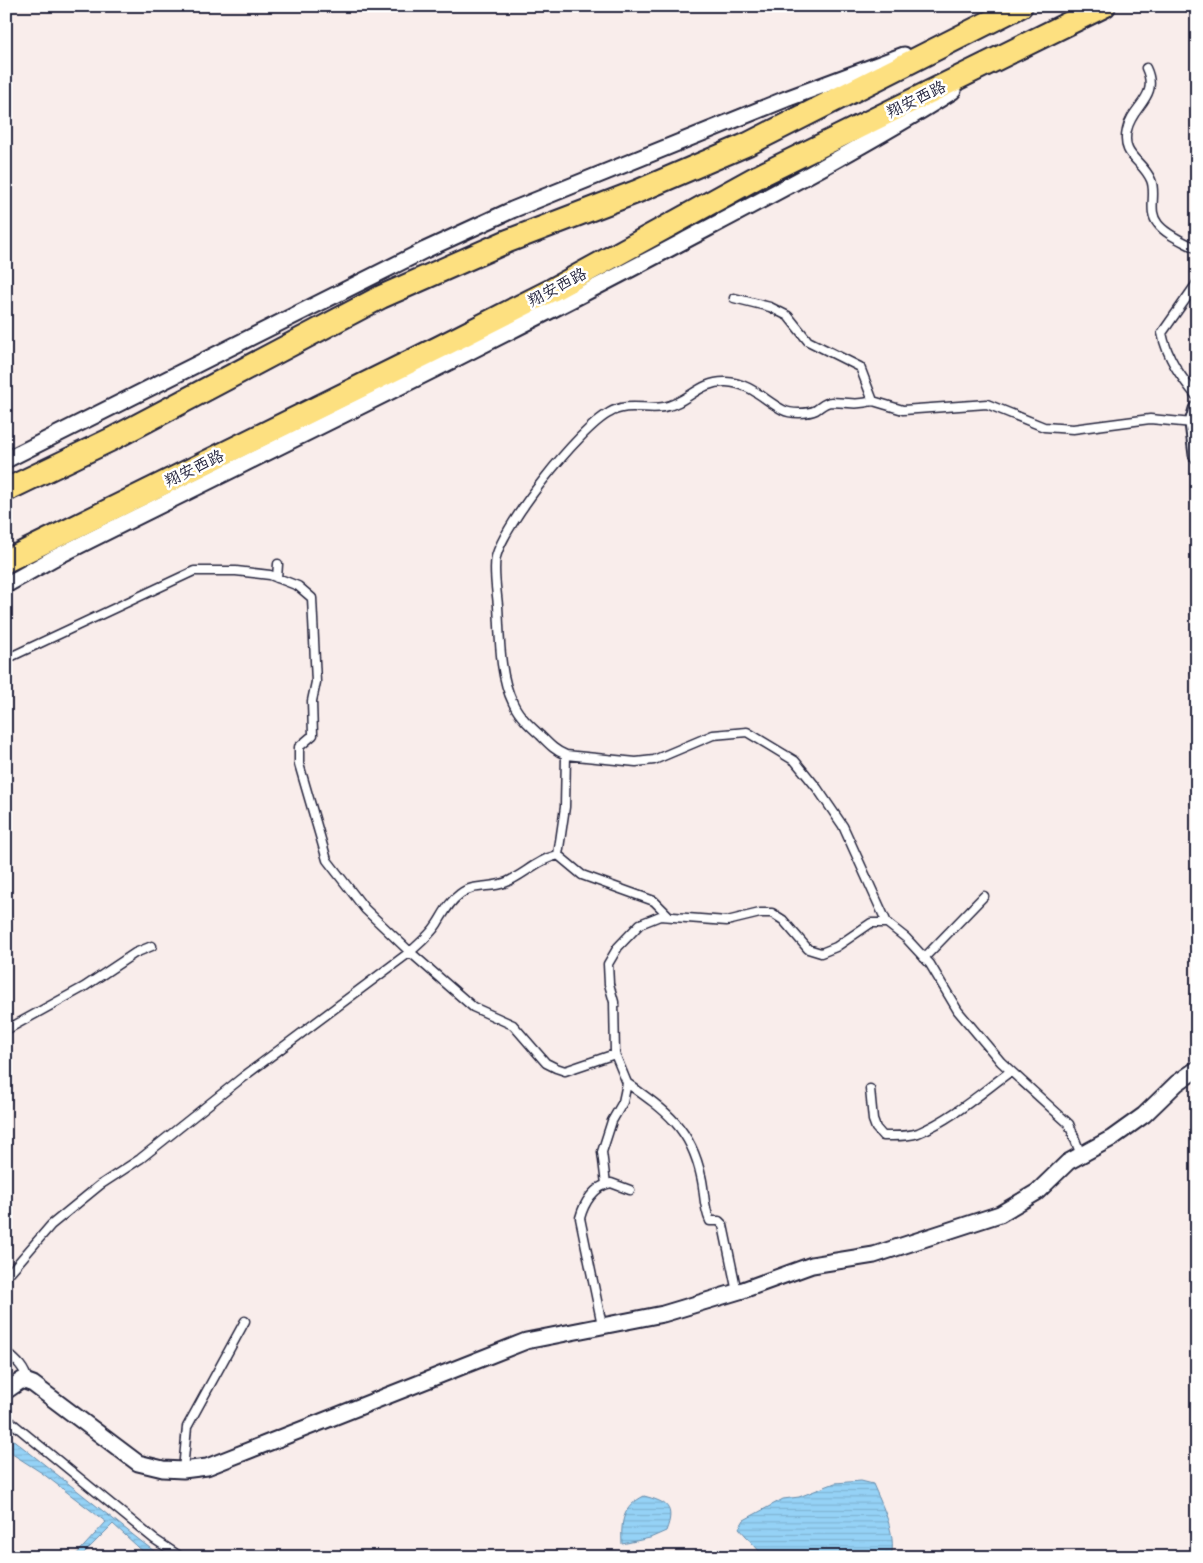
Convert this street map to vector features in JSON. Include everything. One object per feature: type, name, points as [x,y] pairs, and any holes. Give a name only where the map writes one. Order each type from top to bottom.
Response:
[{"type":"main road","points":[[6,490],[112,439],[382,297],[508,241],[636,192],[748,144],[1021,6]]},
{"type":"main road","name":"翔安西路","points":[[6,561],[448,343],[552,290],[759,176],[1104,6]]},
{"type":"street","points":[[6,460],[425,250],[512,210],[660,152],[786,99],[984,25]]},
{"type":"street","points":[[6,585],[54,558],[580,297],[902,122],[1018,49]]},
{"type":"street","points":[[1195,416],[1197,455]]},
{"type":"street","points":[[6,1391],[22,1380],[28,1382],[48,1395],[108,1443],[138,1463],[163,1469],[183,1470],[207,1467],[526,1341],[664,1314],[737,1292],[812,1265],[874,1255],[1000,1214],[1037,1192],[1068,1162],[1112,1138],[1144,1116],[1177,1082],[1197,1068]]},
{"type":"lane","points":[[1146,68],[1152,80],[1150,89],[1127,127],[1125,141],[1130,155],[1139,163],[1151,181],[1152,212],[1155,221],[1160,227],[1197,249]]},
{"type":"lane","points":[[1197,283],[1162,333],[1164,346],[1172,363],[1197,397]]},
{"type":"lane","points":[[734,298],[770,307],[788,316],[808,341],[860,368],[873,402]]},
{"type":"lane","points":[[1081,1155],[1069,1124],[1011,1071],[969,1026],[924,958],[906,938],[887,923],[843,826],[817,788],[795,761],[747,732],[713,735],[654,760],[636,762],[616,758],[596,759],[566,755],[557,752],[525,721],[513,704],[502,655],[496,559],[502,541],[519,511],[574,444],[608,413],[630,406],[665,407],[711,382],[744,384],[784,410],[800,413],[815,410],[821,405],[832,402],[846,405],[873,402],[903,410],[987,404],[1044,426],[1073,430],[1150,419],[1195,416]]},
{"type":"lane","points":[[277,578],[278,564]]},
{"type":"lane","points":[[6,659],[194,571],[236,571],[277,578],[298,586],[312,598],[316,682],[312,701],[313,735],[298,747],[299,764],[327,860],[365,909],[410,952],[473,1007],[513,1025],[546,1063],[565,1070],[616,1054]]},
{"type":"lane","points":[[558,855],[565,807],[566,755]]},
{"type":"lane","points":[[6,1277],[51,1225],[86,1196],[140,1159],[243,1077],[410,952],[424,940],[446,908],[461,893],[472,888],[506,882],[538,861],[558,855]]},
{"type":"lane","points":[[558,855],[582,875],[654,901],[669,916]]},
{"type":"lane","points":[[924,958],[984,896]]},
{"type":"lane","points":[[606,1184],[602,1152],[612,1121],[623,1102],[627,1083],[616,1054],[614,1002],[609,984],[608,964],[618,946],[640,924],[660,916],[727,921],[760,913],[772,913],[783,920],[808,949],[821,953],[836,947],[871,923],[887,923]]},
{"type":"lane","points":[[6,1030],[84,987],[134,953],[152,946]]},
{"type":"lane","points":[[870,1089],[876,1128],[883,1136],[916,1134],[955,1112],[1011,1071]]},
{"type":"lane","points":[[627,1083],[662,1106],[684,1133],[694,1150],[702,1178],[706,1212],[710,1221],[719,1221],[723,1225],[737,1292]]},
{"type":"lane","points":[[602,1325],[580,1218],[584,1204],[598,1188],[606,1184],[620,1185],[630,1190]]},
{"type":"lane","points":[[183,1470],[187,1427],[246,1321]]},
{"type":"lane","points":[[6,1352],[18,1361],[26,1373],[28,1382]]},
{"type":"lane","points":[[6,1418],[154,1539],[181,1557]]},
{"type":"water","points":[[6,1434],[162,1557],[149,1557],[113,1524],[80,1557],[74,1557],[106,1522],[42,1473],[6,1450]]},
{"type":"water","points":[[861,1481],[873,1484],[884,1510],[892,1539],[891,1557],[771,1557],[761,1553],[739,1528],[744,1520],[783,1499],[799,1497],[835,1483]]},
{"type":"water","points":[[644,1496],[658,1500],[667,1506],[670,1516],[666,1531],[650,1538],[622,1544],[624,1516],[631,1505]]}]
